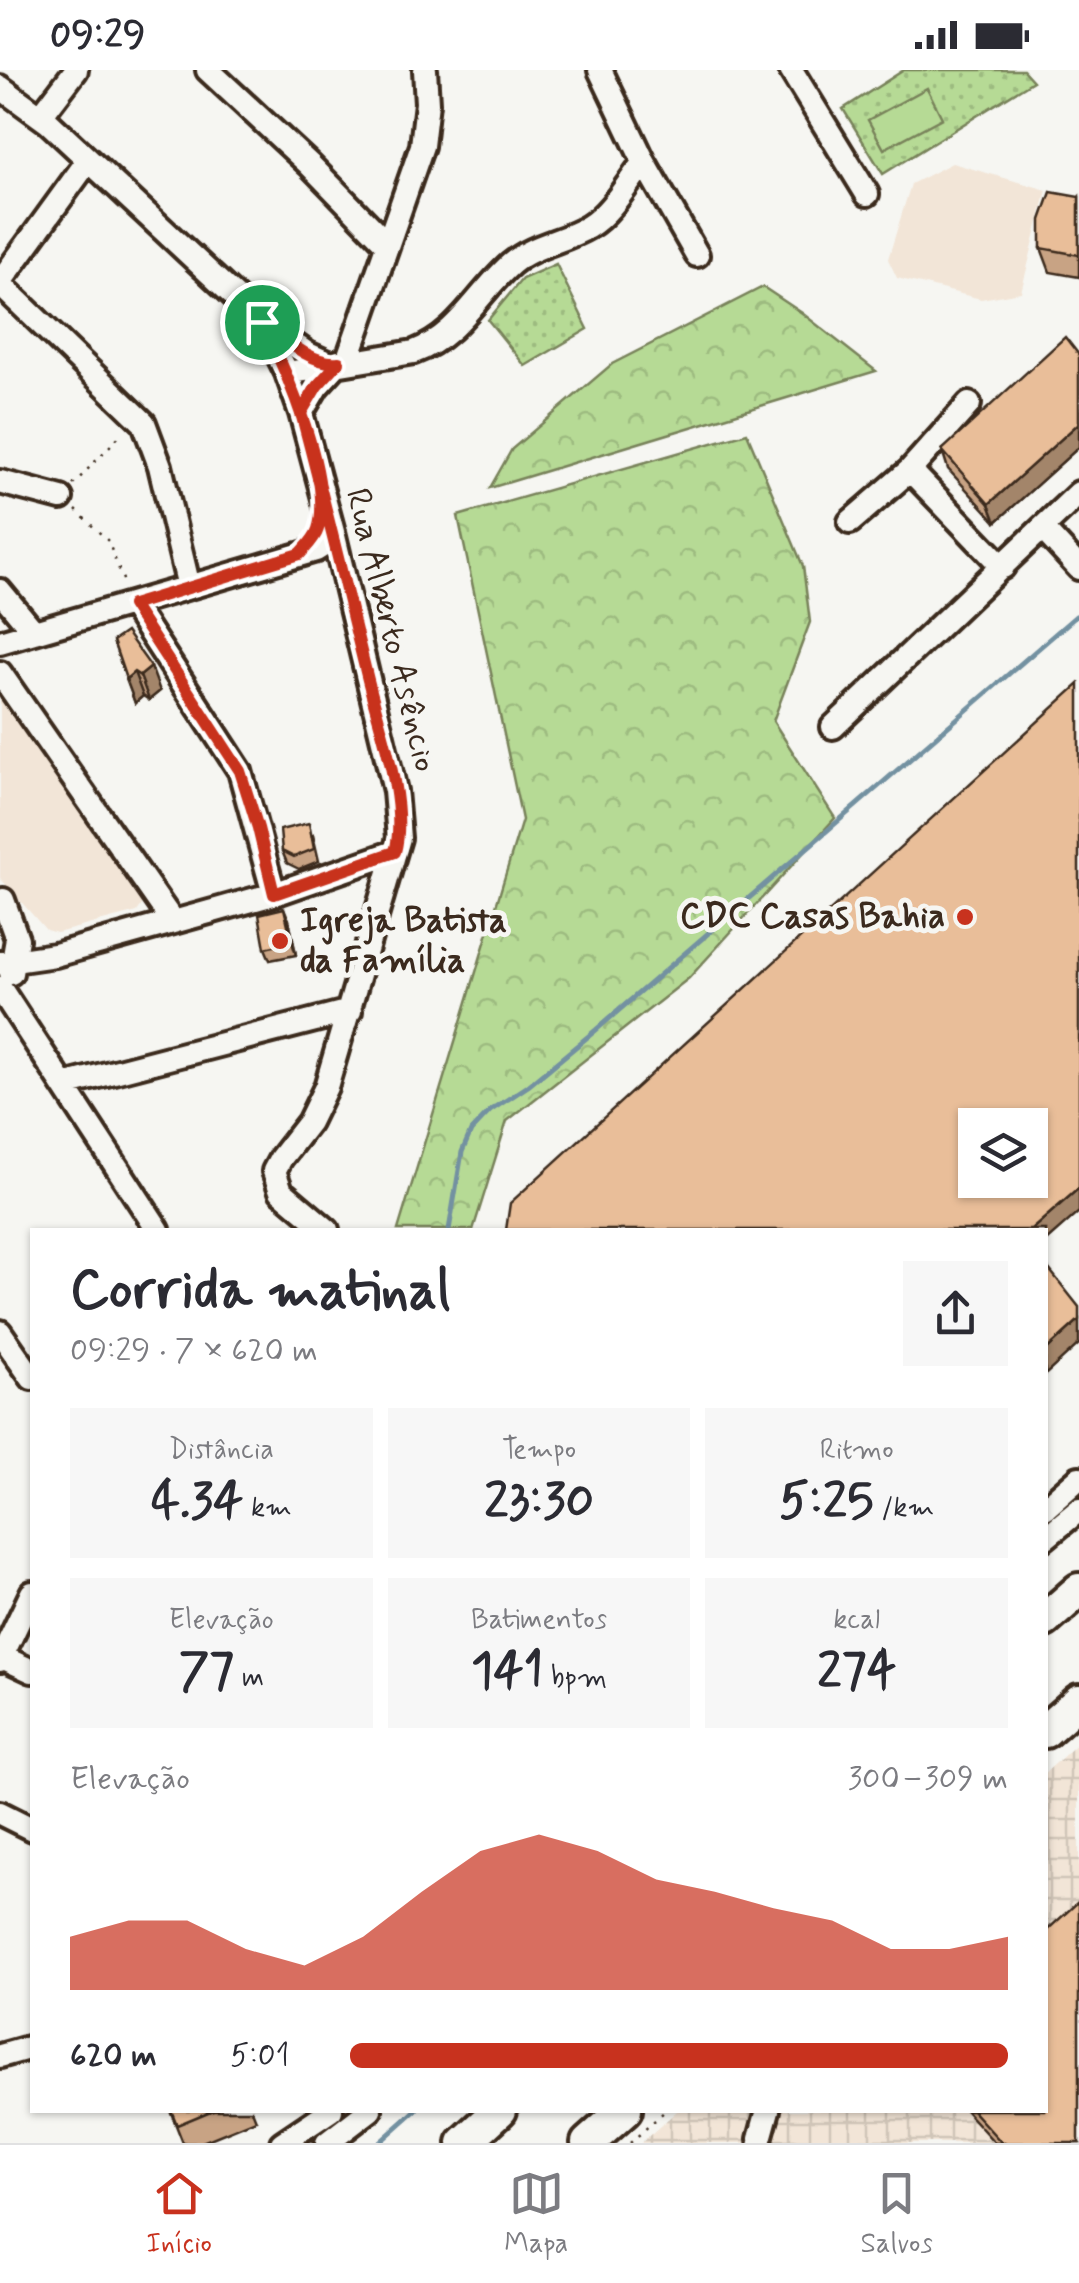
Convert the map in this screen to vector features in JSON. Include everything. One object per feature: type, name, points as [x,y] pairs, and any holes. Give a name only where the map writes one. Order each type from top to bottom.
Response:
[{"type":"highway","points":[[1048,1617],[1079,1590]]},
{"type":"highway","points":[[1048,1728],[1079,1701]]},
{"type":"highway","points":[[464,2143],[497,2113]]},
{"type":"highway","points":[[588,2143],[622,2113]]},
{"type":"street","points":[[41,116],[76,70]]},
{"type":"street","points":[[208,70],[387,244]]},
{"type":"street","points":[[301,413],[317,386],[339,362],[407,194],[422,146],[427,103],[425,70]]},
{"type":"street","points":[[600,70],[644,162],[697,254]]},
{"type":"street","points":[[791,70],[866,194]]},
{"type":"street","points":[[0,87],[41,116],[262,322],[308,354],[339,362]]},
{"type":"street","points":[[88,162],[0,283],[138,417],[151,436],[189,587]]},
{"type":"street","points":[[287,373],[414,352],[434,344],[525,254],[588,226],[600,216],[644,162]]},
{"type":"street","name":"Rua Alberto Asêncio","points":[[262,322],[301,413],[333,532],[394,790],[399,838],[350,1011],[316,1111],[274,1171],[281,1191],[325,1228]]},
{"type":"street","points":[[850,522],[910,470],[969,404]]},
{"type":"street","points":[[910,470],[1003,566]]},
{"type":"street","name":"Rua Alberto Asêncio","points":[[300,554],[318,528],[318,477]]},
{"type":"street","points":[[0,482],[71,496]]},
{"type":"street","points":[[833,727],[1079,493]]},
{"type":"street","points":[[1043,529],[1079,568]]},
{"type":"street","points":[[0,642],[300,554],[323,546],[333,532]]},
{"type":"street","points":[[300,554],[325,556],[342,572]]},
{"type":"street","points":[[0,591],[34,632]]},
{"type":"street","points":[[132,605],[240,771],[274,894]]},
{"type":"street","points":[[0,673],[173,922]]},
{"type":"street","points":[[7,963],[54,955],[274,894],[395,852]]},
{"type":"street","points":[[2,898],[38,942],[54,955]]},
{"type":"street","points":[[2,898],[16,939],[7,963],[9,986],[5,996],[157,1228]]},
{"type":"street","points":[[64,1086],[350,1011]]},
{"type":"street","points":[[0,1332],[30,1375]]},
{"type":"street","points":[[1048,1505],[1079,1478]]},
{"type":"street","points":[[1048,1536],[1079,1510]]},
{"type":"street","points":[[30,1597],[1,1659],[30,1670]]},
{"type":"street","points":[[0,1813],[30,1828]]},
{"type":"street","points":[[0,2056],[30,2048]]},
{"type":"street","points":[[318,2138],[330,2113]]},
{"type":"street","points":[[282,2143],[318,2138],[364,2113]]},
{"type":"street","points":[[760,2139],[767,2113]]},
{"type":"path","points":[[121,575],[108,541],[71,496],[138,417]]},
{"type":"path","points":[[630,2143],[663,2113]]},
{"type":"shaded area","points":[[952,163],[1047,190],[1021,292],[981,299],[897,278],[888,259],[911,184]]},
{"type":"shaded area","points":[[0,692],[142,899],[137,912],[57,933],[46,930],[0,878]]},
{"type":"shaded area","points":[[1079,1742],[1079,2143],[641,2143],[675,2113],[1048,2113],[1048,1770]]},
{"type":"green space","points":[[904,70],[1023,70],[1033,81],[883,174],[843,109]]},
{"type":"green space","points":[[927,88],[942,118],[884,149],[868,120]]},
{"type":"green space","points":[[556,264],[588,329],[525,366],[488,320],[522,279]]},
{"type":"green space","points":[[763,287],[876,371],[490,488],[512,449],[612,364]]},
{"type":"green space","points":[[747,433],[803,566],[810,622],[773,721],[835,818],[689,978],[507,1121],[474,1228],[399,1228],[522,820],[458,516]]},
{"type":"building","points":[[1051,192],[1079,197],[1079,255],[1041,248],[1041,220]]},
{"type":"building","points":[[1065,337],[1079,355],[1079,423],[989,504],[942,450]]},
{"type":"building","points":[[126,632],[151,667],[140,676],[134,672],[126,679],[113,641]]},
{"type":"building","name":"CDC Casas Bahia","points":[[1079,684],[1079,1188],[1033,1228],[506,1228],[510,1203]]},
{"type":"building","points":[[309,823],[314,849],[294,857],[282,851],[280,830]]},
{"type":"building","points":[[284,908],[292,942],[265,948],[259,914]]},
{"type":"building","points":[[1048,1268],[1079,1307],[1079,1320],[1048,1348]]},
{"type":"building","points":[[1079,1901],[1079,2143],[1002,2143],[975,2113],[1048,2113],[1048,1929]]},
{"type":"building","points":[[172,2113],[206,2113],[177,2125]]},
{"type":"waterway","points":[[449,1228],[462,1152],[471,1131],[490,1111],[528,1086],[596,1030],[1076,616]]},
{"type":"waterway","points":[[379,2143],[413,2113]]},
{"type":"place","name":"CDC Casas Bahia","points":[[965,917]]},
{"type":"place","name":"Igreja Batista da Família","points":[[280,941]]},
{"type":"route","points":[[262,322],[308,354],[330,364],[339,362],[311,394],[301,413],[333,532],[394,790],[399,838],[395,852],[274,894],[240,771],[132,605],[300,554],[316,534],[318,477],[287,373],[262,322]]}]
